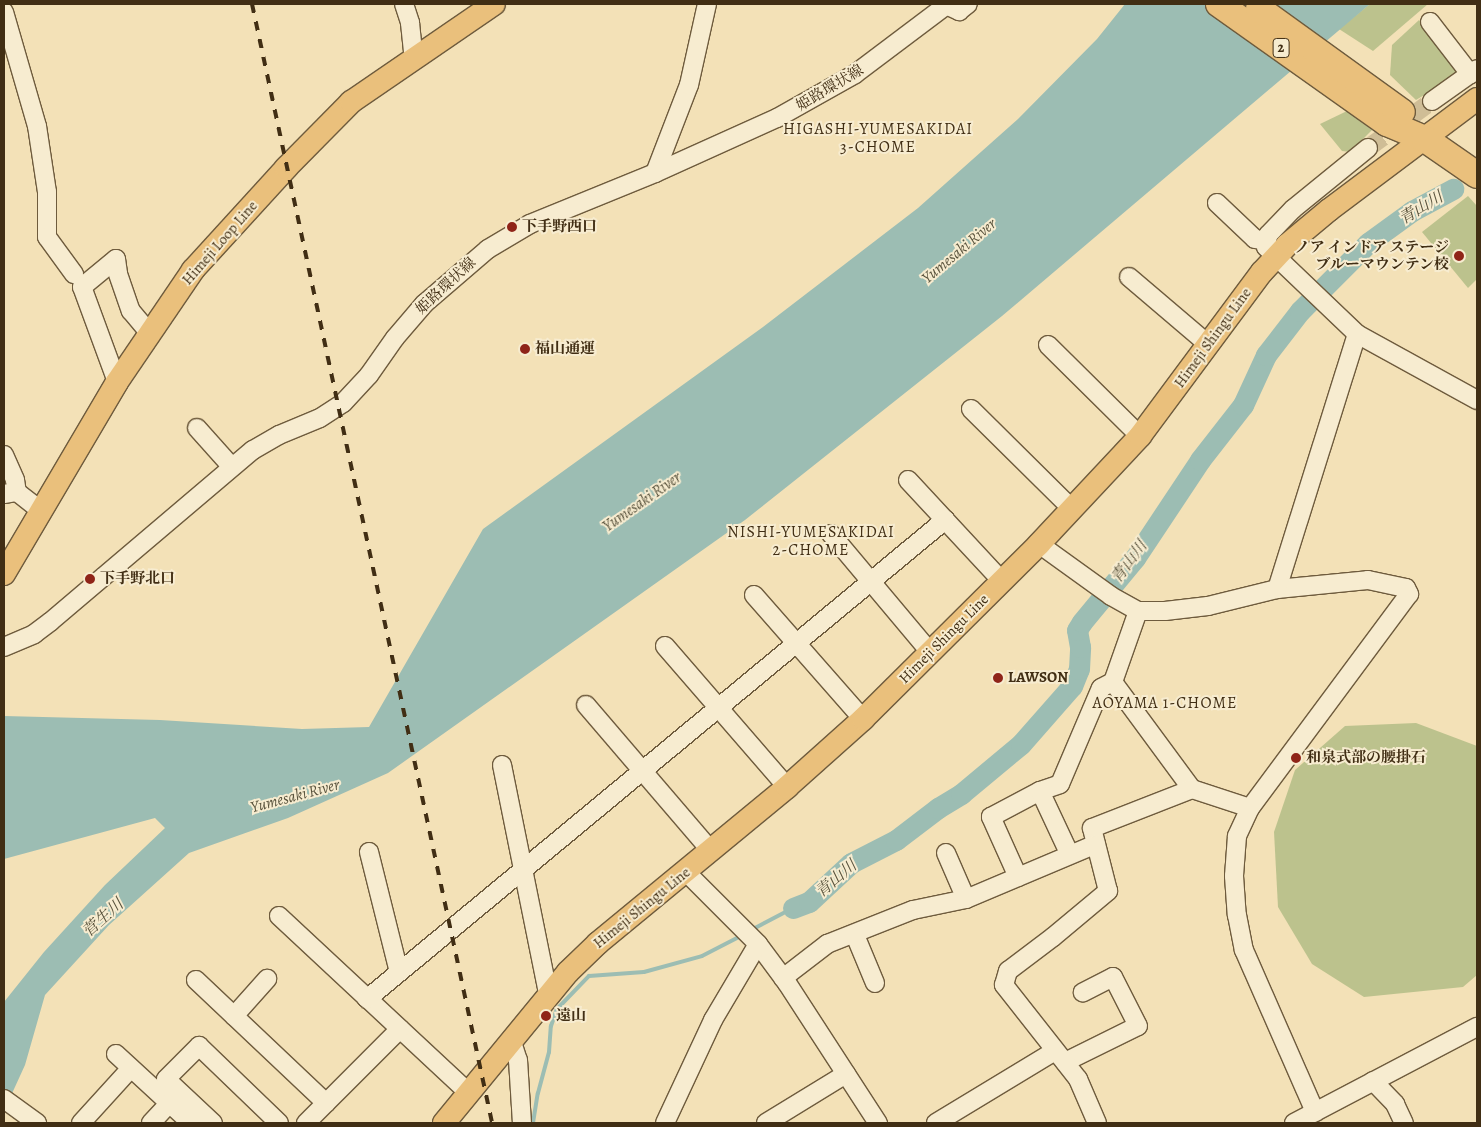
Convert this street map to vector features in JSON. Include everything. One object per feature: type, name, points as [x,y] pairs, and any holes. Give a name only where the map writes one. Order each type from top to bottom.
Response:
[{"type":"highway","name":"2","points":[[1220,4],[1350,86]]},
{"type":"highway","name":"2","points":[[1251,4],[1350,86],[1387,123],[1425,138],[1477,175]]},
{"type":"main road","name":"Himeji Loop Line","points":[[4,574],[117,382],[193,270],[292,162],[351,102],[494,4]]},
{"type":"main road","name":"Himeji Shingu Line","points":[[444,1123],[548,994],[598,943],[712,851],[863,719],[1039,544],[1140,436],[1209,346],[1241,299],[1270,249],[1307,227],[1477,100]]},
{"type":"street","points":[[404,4],[410,23],[414,60]]},
{"type":"street","points":[[655,173],[688,85],[707,4]]},
{"type":"street","points":[[946,4],[959,11],[968,4]]},
{"type":"street","name":"姫路環状線","points":[[4,647],[34,634],[50,622],[232,467],[269,440],[320,418],[343,403],[369,375],[395,338],[418,310],[467,265],[488,249],[530,224],[655,173],[777,118],[832,88],[878,58],[946,4]]},
{"type":"street","points":[[4,12],[37,126],[47,192],[47,237],[74,274]]},
{"type":"street","points":[[1430,22],[1474,71],[1432,101]]},
{"type":"street","points":[[1270,249],[1268,235],[1293,209],[1368,148]]},
{"type":"street","points":[[1217,203],[1255,239],[1270,249],[1357,334],[1477,400]]},
{"type":"street","points":[[117,382],[82,287],[116,259],[118,274],[131,311],[150,334]]},
{"type":"street","points":[[1129,277],[1209,346]]},
{"type":"street","points":[[1277,589],[1357,334]]},
{"type":"street","points":[[1048,344],[1140,436]]},
{"type":"street","points":[[971,409],[1072,509]]},
{"type":"street","points":[[197,428],[232,467]]},
{"type":"street","points":[[4,455],[15,480],[10,493],[41,511]]},
{"type":"street","points":[[908,480],[1002,581]]},
{"type":"street","points":[[367,999],[945,520]]},
{"type":"street","points":[[831,534],[931,653]]},
{"type":"street","points":[[1039,544],[1105,592],[1138,611],[1165,611],[1208,606],[1277,589],[1368,580],[1406,588],[1409,594],[1250,808],[1237,836],[1234,876],[1237,914],[1244,950],[1315,1112]]},
{"type":"street","points":[[754,595],[863,719]]},
{"type":"street","points":[[1018,877],[991,817],[1040,791],[1060,784],[1101,688],[1112,682],[1138,611]]},
{"type":"street","points":[[666,646],[787,787]]},
{"type":"street","points":[[1112,682],[1192,790],[1250,808]]},
{"type":"street","points":[[586,705],[712,851]]},
{"type":"street","points":[[502,765],[548,994]]},
{"type":"street","points":[[1097,1123],[1078,1079],[1004,986],[1008,971],[1054,937],[1108,891],[1092,828],[1192,790]]},
{"type":"street","points":[[1040,791],[1070,853]]},
{"type":"street","points":[[783,978],[827,944],[855,935],[913,910],[966,899],[1070,853],[1096,844]]},
{"type":"street","points":[[369,852],[399,972]]},
{"type":"street","points":[[946,853],[966,899]]},
{"type":"street","points":[[686,872],[758,944],[783,978],[878,1123]]},
{"type":"street","points":[[278,916],[468,1092]]},
{"type":"street","points":[[855,935],[875,983]]},
{"type":"street","points":[[665,1123],[713,1020],[758,944]]},
{"type":"street","points":[[936,1123],[1060,1056],[1138,1026],[1113,977],[1083,992]]},
{"type":"street","points":[[234,1016],[267,979]]},
{"type":"street","points":[[196,980],[326,1103]]},
{"type":"street","points":[[1294,1123],[1477,1027]]},
{"type":"street","points":[[306,1123],[400,1029]]},
{"type":"street","points":[[511,1040],[518,1060],[522,1123]]},
{"type":"street","points":[[213,1123],[166,1079],[199,1046],[277,1123]]},
{"type":"street","points":[[116,1054],[190,1123]]},
{"type":"street","points":[[81,1123],[131,1068]]},
{"type":"street","points":[[766,1123],[846,1074]]},
{"type":"street","points":[[1373,1082],[1395,1104],[1404,1123]]},
{"type":"street","points":[[4,1099],[34,1121]]},
{"type":"street","points":[[151,1123],[169,1104]]},
{"type":"green space","points":[[1370,4],[1428,4],[1373,51],[1339,29]]},
{"type":"green space","points":[[1419,20],[1462,72],[1416,100],[1390,75],[1392,45]]},
{"type":"green space","points":[[1347,111],[1372,130],[1350,152],[1342,151],[1320,124]]},
{"type":"green space","name":"ノア インドア ステージ ブルーマウンテン校","points":[[1468,196],[1477,206],[1477,279],[1468,288],[1422,232]]},
{"type":"green space","points":[[1416,723],[1477,746],[1477,975],[1463,987],[1364,997],[1312,964],[1278,907],[1274,832],[1295,770],[1345,726]]},
{"type":"water","points":[[1125,4],[1370,4],[1002,316],[745,520],[388,773],[288,818],[189,853],[109,925],[45,995],[25,1065],[4,1111],[4,1002],[44,952],[105,885],[165,828],[155,818],[4,859],[4,716],[160,720],[302,729],[369,727],[483,529],[763,327],[918,208],[1018,119],[1097,39]]},
{"type":"waterway","name":"青山川","points":[[793,908],[809,902],[851,863],[896,840],[938,808],[961,794],[1021,744],[1072,686],[1079,669],[1080,647],[1077,630],[1082,622],[1135,558],[1200,460],[1243,405],[1266,355],[1300,311],[1368,243],[1412,211],[1453,189]]},
{"type":"waterway","points":[[755,928],[793,908]]},
{"type":"waterway","points":[[533,1123],[538,1093],[549,1052],[551,1026],[557,1009],[589,976],[644,972],[702,956],[739,937]]},
{"type":"tunnel","points":[[1368,148],[1432,101]]},
{"type":"railway","points":[[252,4],[492,1123]]},
{"type":"place","name":"下手野西口","points":[[512,227]]},
{"type":"place","name":"ノア インドア ステージ ブルーマウンテン校","points":[[1459,256]]},
{"type":"place","name":"福山通運","points":[[525,349]]},
{"type":"place","name":"下手野北口","points":[[90,579]]},
{"type":"place","name":"LAWSON","points":[[998,678]]},
{"type":"place","name":"和泉式部の腰掛石","points":[[1296,758]]},
{"type":"place","name":"遠山","points":[[546,1016]]},
{"type":"district","name":"HIGASHI-YUMESAKIDAI 3-CHOME","points":[[878,138]]},
{"type":"district","name":"NISHI-YUMESAKIDAI 2-CHOME","points":[[811,541]]},
{"type":"district","name":"AOYAMA 1-CHOME","points":[[1165,703]]},
{"type":"water label","name":"Yumesaki River","points":[[959,251]]},
{"type":"water label","name":"Yumesaki River","points":[[642,502]]},
{"type":"water label","name":"Yumesaki River","points":[[295,796]]},
{"type":"water label","name":"菅生川","points":[[103,918]]}]
